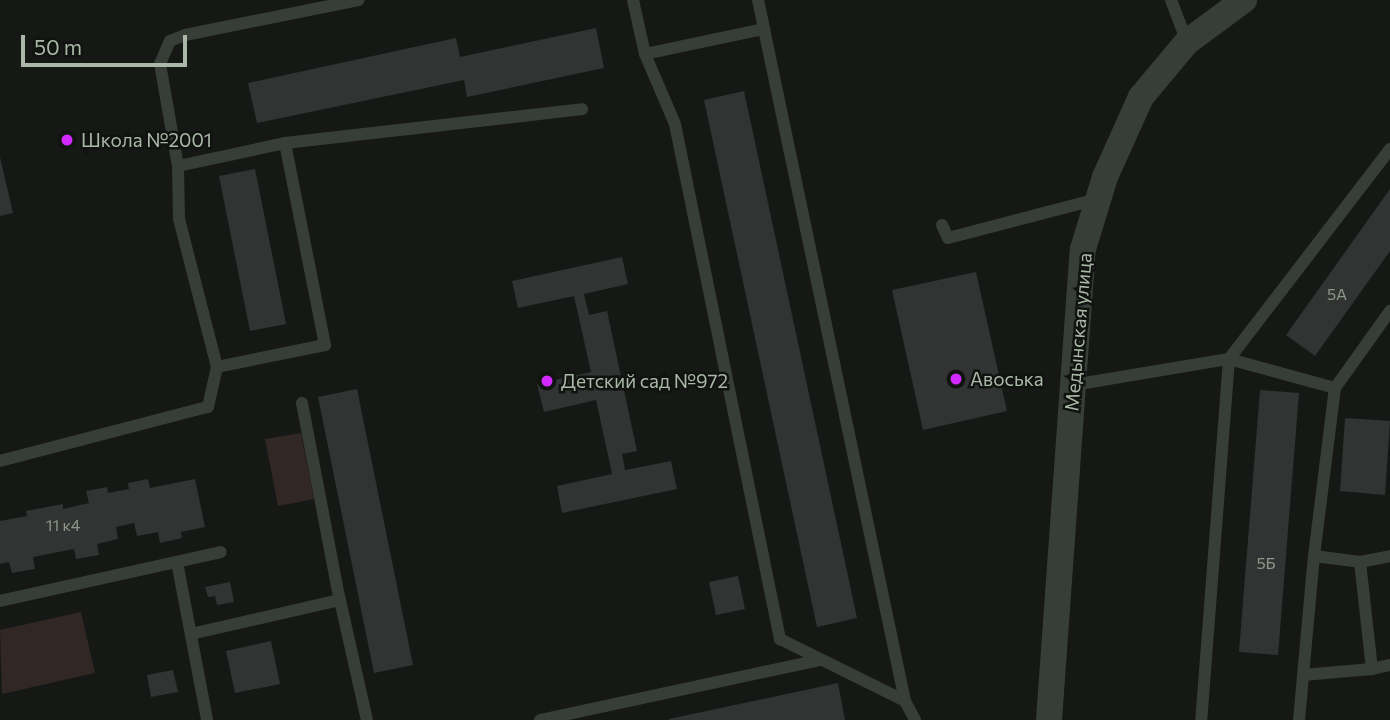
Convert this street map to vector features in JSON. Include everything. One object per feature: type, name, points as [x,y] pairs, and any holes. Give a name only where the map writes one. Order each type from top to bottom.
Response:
[{"type":"street","name":"Медынская улица","points":[[1049,720],[1083,249],[1098,199],[1141,97],[1187,42],[1244,0]]},
{"type":"lane","points":[[0,461],[208,407],[217,367],[179,219],[178,166],[160,64],[170,41],[185,35],[358,0]]},
{"type":"lane","points":[[633,0],[645,54],[675,124],[780,639],[905,701]]},
{"type":"lane","points":[[758,0],[905,701],[915,720]]},
{"type":"lane","points":[[1171,0],[1187,42]]},
{"type":"lane","points":[[645,54],[764,29]]},
{"type":"lane","points":[[178,166],[285,143],[582,108]]},
{"type":"lane","points":[[217,367],[325,345],[285,143]]},
{"type":"lane","points":[[1201,720],[1229,359],[1390,149]]},
{"type":"lane","points":[[942,225],[948,238],[1098,199]]},
{"type":"lane","points":[[1299,720],[1314,556],[1335,388],[1390,311]]},
{"type":"lane","points":[[1073,386],[1229,359],[1335,388]]},
{"type":"lane","points":[[302,402],[340,600],[367,720]]},
{"type":"lane","points":[[0,601],[221,552]]},
{"type":"lane","points":[[1314,556],[1360,562],[1390,556]]},
{"type":"lane","points":[[177,562],[207,720]]},
{"type":"lane","points":[[1360,562],[1372,669]]},
{"type":"lane","points":[[191,634],[340,600]]},
{"type":"lane","points":[[540,720],[821,660]]},
{"type":"lane","points":[[1303,676],[1390,665]]},
{"type":"shaded area","points":[[301,433],[314,499],[278,506],[265,439]]},
{"type":"shaded area","points":[[81,612],[95,673],[2,694],[0,630]]},
{"type":"building","points":[[596,28],[604,68],[467,97],[464,80],[257,123],[248,83],[456,38],[460,57]]},
{"type":"building","points":[[744,91],[857,618],[817,627],[704,100]]},
{"type":"building","points":[[0,157],[13,213],[0,216]]},
{"type":"building","points":[[255,169],[286,324],[250,331],[219,176]]},
{"type":"building","points":[[1390,189],[1390,251],[1315,356],[1286,335]]},
{"type":"building","points":[[622,257],[628,284],[584,294],[589,315],[607,311],[637,451],[622,454],[625,470],[671,461],[677,489],[562,513],[557,486],[612,474],[596,400],[544,412],[537,384],[591,372],[574,296],[518,308],[512,281]]},
{"type":"building","name":"Авоська","points":[[976,272],[1007,411],[923,430],[892,290]]},
{"type":"building","points":[[357,389],[413,665],[374,673],[318,397]]},
{"type":"building","points":[[1260,390],[1299,393],[1278,655],[1239,652]]},
{"type":"building","points":[[1345,418],[1390,421],[1385,495],[1340,491]]},
{"type":"building","points":[[148,479],[150,488],[195,479],[205,527],[181,532],[182,538],[160,543],[158,532],[137,536],[134,523],[116,527],[118,539],[97,544],[99,555],[76,559],[74,549],[33,557],[35,569],[12,573],[9,562],[0,564],[0,521],[27,516],[26,511],[63,504],[63,509],[89,503],[86,491],[107,487],[108,493],[129,489],[128,483]]},
{"type":"building","points":[[738,576],[745,609],[716,615],[709,582]]},
{"type":"building","points":[[230,582],[234,602],[217,605],[215,596],[208,597],[205,587]]},
{"type":"building","points":[[271,641],[280,684],[235,693],[226,651]]},
{"type":"building","points":[[173,670],[178,692],[151,697],[147,675]]},
{"type":"building","points":[[838,683],[845,720],[669,720],[669,719]]},
{"type":"place","name":"Школа №2001","points":[[67,140]]},
{"type":"place","name":"Авоська","points":[[956,379]]},
{"type":"place","name":"Детский сад №972","points":[[547,381]]}]
